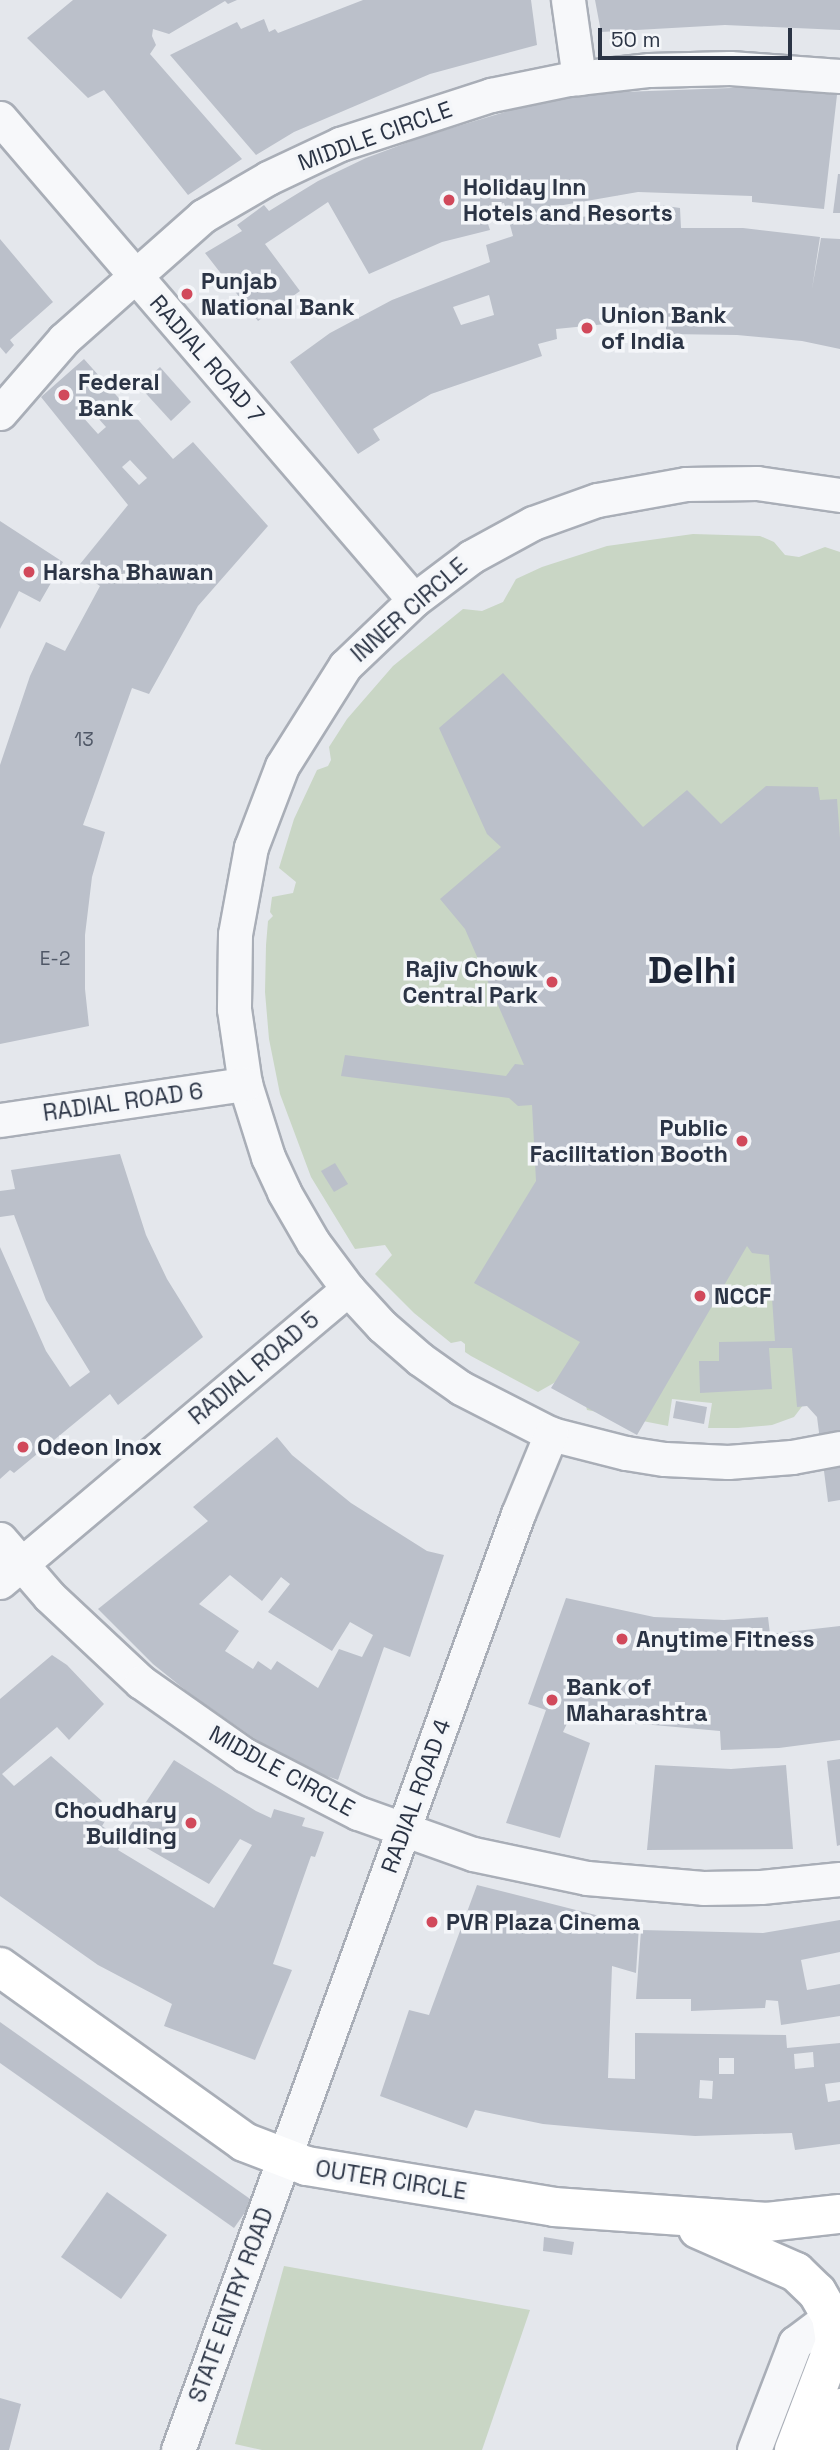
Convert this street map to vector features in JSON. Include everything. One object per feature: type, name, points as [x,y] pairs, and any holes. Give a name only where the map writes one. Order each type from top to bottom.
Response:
[{"type":"main road","name":"OUTER CIRCLE","points":[[0,1967],[244,2142],[284,2160],[329,2171],[554,2207],[670,2218],[767,2222],[840,2214]]},
{"type":"main road","points":[[670,2218],[796,2272],[817,2292],[835,2334],[794,2450]]},
{"type":"main road","points":[[824,2450],[840,2408]]},
{"type":"street","points":[[568,0],[579,78]]},
{"type":"street","name":"MIDDLE CIRCLE","points":[[0,413],[64,339],[203,216],[268,178],[340,144],[491,95],[579,78],[649,70],[730,68],[840,76]]},
{"type":"street","name":"RADIAL ROAD 7","points":[[0,118],[414,600]]},
{"type":"street","name":"INNER CIRCLE","points":[[840,495],[745,483],[686,484],[597,500],[533,523],[471,557],[414,600],[345,666],[282,766],[251,847],[235,934],[234,1009],[245,1084],[268,1157],[284,1192],[313,1242],[348,1289],[382,1326],[420,1359],[461,1388],[551,1434],[626,1453],[716,1462],[792,1457],[840,1448]]},
{"type":"street","name":"RADIAL ROAD 6","points":[[0,1120],[245,1084]]},
{"type":"street","name":"RADIAL ROAD 5","points":[[10,1574],[348,1289]]},
{"type":"street","name":"RADIAL ROAD 4","points":[[284,2160],[518,1514],[551,1434]]},
{"type":"street","name":"MIDDLE CIRCLE","points":[[0,1539],[10,1574],[192,1720],[300,1786],[403,1831],[473,1854],[587,1878],[703,1888],[761,1887],[840,1879]]},
{"type":"street","name":"STATE ENTRY ROAD","points":[[178,2450],[284,2160]]},
{"type":"street","points":[[754,2450],[795,2343],[835,2334]]},
{"type":"green space","name":"Rajiv Chowk Central Park","points":[[693,534],[760,536],[774,542],[785,555],[799,557],[825,547],[840,552],[840,1403],[810,1396],[794,1417],[772,1425],[738,1428],[708,1428],[712,1403],[672,1399],[668,1426],[587,1410],[582,1390],[561,1379],[538,1392],[471,1356],[465,1352],[465,1344],[461,1341],[451,1343],[414,1313],[375,1274],[392,1255],[385,1245],[355,1249],[311,1177],[280,1094],[269,1039],[265,992],[266,945],[268,921],[273,916],[270,912],[272,897],[293,893],[296,882],[279,868],[294,819],[317,770],[328,766],[331,760],[329,747],[347,719],[393,666],[463,609],[482,611],[503,602],[516,579],[542,567],[607,546]]},
{"type":"green space","points":[[284,2266],[530,2310],[482,2450],[262,2450],[235,2444]]},
{"type":"building","points":[[73,0],[237,0],[228,4],[225,1],[169,34],[153,29],[152,36],[156,45],[150,54],[242,159],[188,195],[104,90],[88,98],[27,38]]},
{"type":"building","points":[[363,0],[531,0],[537,45],[430,74],[294,132],[256,155],[170,55],[237,22],[241,29],[264,19],[269,32],[275,29],[278,33]]},
{"type":"building","points":[[595,0],[840,0],[840,30],[725,25],[601,32]]},
{"type":"building","points":[[758,87],[837,95],[824,209],[752,202],[752,196],[638,192],[552,207],[556,221],[659,205],[680,208],[681,228],[743,228],[820,237],[812,289],[821,238],[840,239],[840,349],[802,341],[737,335],[666,334],[666,318],[556,329],[557,339],[538,344],[542,356],[431,394],[373,429],[380,440],[358,454],[290,362],[330,333],[392,300],[490,262],[486,245],[513,236],[504,203],[483,209],[490,230],[442,242],[369,274],[328,202],[265,244],[300,291],[258,321],[205,253],[242,231],[237,225],[264,205],[269,211],[318,181],[366,158],[425,136],[528,105],[595,93]],"holes":[[[489,295],[494,315],[461,325],[453,307]]]},
{"type":"building","points":[[838,174],[840,213],[833,213]]},
{"type":"building","points":[[0,239],[53,302],[10,340],[14,345],[6,354],[0,347]]},
{"type":"building","points":[[84,359],[173,459],[193,442],[268,526],[198,606],[149,694],[132,688],[83,825],[105,832],[92,877],[85,935],[85,989],[89,1026],[0,1044],[0,765],[30,676],[46,642],[65,651],[100,586],[76,569],[128,505],[41,397]],"holes":[[[89,408],[106,427],[98,434],[81,415]],[[130,460],[147,478],[139,485],[122,467]]]},
{"type":"building","points":[[160,367],[191,402],[171,421],[139,386]]},
{"type":"building","name":"Harsha Bhawan","points":[[0,521],[63,562],[40,602],[19,591],[0,629]]},
{"type":"building","points":[[503,673],[643,827],[687,790],[721,824],[766,786],[818,787],[820,800],[837,799],[840,838],[840,1500],[828,1502],[817,1417],[807,1406],[797,1407],[792,1348],[769,1348],[772,1389],[700,1393],[699,1361],[719,1361],[719,1342],[775,1341],[769,1255],[752,1253],[747,1246],[637,1435],[551,1388],[580,1342],[474,1283],[536,1181],[532,1105],[518,1106],[509,1098],[341,1076],[345,1055],[506,1076],[515,1064],[524,1065],[465,929],[440,899],[501,847],[487,834],[439,728]]},
{"type":"building","points":[[120,1154],[146,1235],[167,1279],[203,1337],[118,1405],[110,1394],[14,1473],[10,1470],[0,1479],[0,1247],[46,1351],[70,1387],[90,1372],[46,1300],[14,1215],[0,1217],[0,1191],[15,1189],[11,1170]]},
{"type":"building","points":[[335,1163],[348,1184],[334,1192],[321,1171]]},
{"type":"building","points":[[676,1401],[707,1407],[704,1424],[673,1418]]},
{"type":"building","points":[[277,1437],[292,1455],[351,1503],[427,1551],[444,1555],[410,1657],[384,1647],[338,1780],[310,1770],[264,1745],[189,1693],[153,1664],[98,1609],[208,1521],[193,1507]],"holes":[[[230,1575],[262,1601],[281,1577],[290,1584],[268,1612],[332,1651],[350,1622],[373,1635],[362,1657],[339,1649],[318,1688],[277,1661],[271,1670],[258,1661],[253,1669],[225,1651],[239,1631],[199,1604]]]},
{"type":"building","points":[[566,1598],[654,1617],[724,1620],[768,1617],[770,1634],[840,1626],[840,1740],[779,1748],[721,1750],[720,1731],[598,1720],[572,1713],[563,1732],[590,1743],[560,1838],[506,1823],[546,1710],[528,1704]]},
{"type":"building","points":[[52,1655],[67,1665],[104,1704],[69,1740],[57,1727],[2,1774],[14,1786],[51,1756],[102,1801],[99,1805],[110,1813],[102,1826],[123,1840],[118,1850],[214,1908],[252,1845],[240,1839],[209,1884],[124,1835],[174,1760],[256,1811],[271,1818],[274,1809],[305,1818],[302,1826],[324,1832],[315,1857],[311,1856],[273,1964],[292,1970],[255,2060],[164,2026],[172,2004],[98,1965],[0,1896],[0,1699]]},
{"type":"building","points":[[840,1759],[840,1845],[837,1846],[827,1761]]},
{"type":"building","points":[[655,1765],[731,1769],[786,1765],[793,1849],[647,1850]]},
{"type":"building","points":[[477,1885],[639,1926],[636,1973],[612,1966],[608,2078],[635,2079],[635,2033],[786,2035],[787,2048],[840,2043],[840,2082],[825,2084],[828,2102],[840,2100],[840,2144],[795,2150],[792,2133],[695,2136],[609,2130],[543,2124],[475,2110],[467,2128],[380,2096],[409,2010],[429,2015]],"holes":[[[813,2052],[814,2067],[795,2069],[794,2054]],[[719,2058],[734,2058],[734,2074],[719,2074]],[[700,2080],[713,2081],[712,2099],[699,2098]]]},
{"type":"building","points":[[840,1920],[840,1952],[801,1960],[807,1990],[840,1984],[840,2016],[781,2025],[778,2001],[766,2000],[765,2008],[691,2011],[691,1999],[636,1999],[641,1930],[763,1933]]},
{"type":"building","points":[[0,2022],[253,2201],[234,2228],[0,2063]]},
{"type":"building","points":[[107,2192],[167,2235],[121,2299],[61,2257]]},
{"type":"building","points":[[544,2237],[574,2242],[572,2255],[543,2251]]},
{"type":"building","points":[[0,2398],[21,2404],[9,2450],[0,2450]]},
{"type":"place","name":"Holiday Inn Hotels and Resorts","points":[[449,200]]},
{"type":"place","name":"Punjab National Bank","points":[[187,294]]},
{"type":"place","name":"Union Bank of India","points":[[587,328]]},
{"type":"place","name":"Federal Bank","points":[[64,395]]},
{"type":"place","name":"Harsha Bhawan","points":[[29,572]]},
{"type":"place","name":"Rajiv Chowk Central Park","points":[[552,982]]},
{"type":"place","name":"Public Facilitation Booth","points":[[742,1141]]},
{"type":"place","name":"NCCF","points":[[700,1296]]},
{"type":"place","name":"Odeon Inox","points":[[23,1447]]},
{"type":"place","name":"Anytime Fitness","points":[[622,1639]]},
{"type":"place","name":"Bank of Maharashtra","points":[[552,1700]]},
{"type":"place","name":"Choudhary Building","points":[[191,1823]]},
{"type":"place","name":"PVR Plaza Cinema","points":[[432,1922]]},
{"type":"district","name":"Delhi","points":[[692,971]]}]
